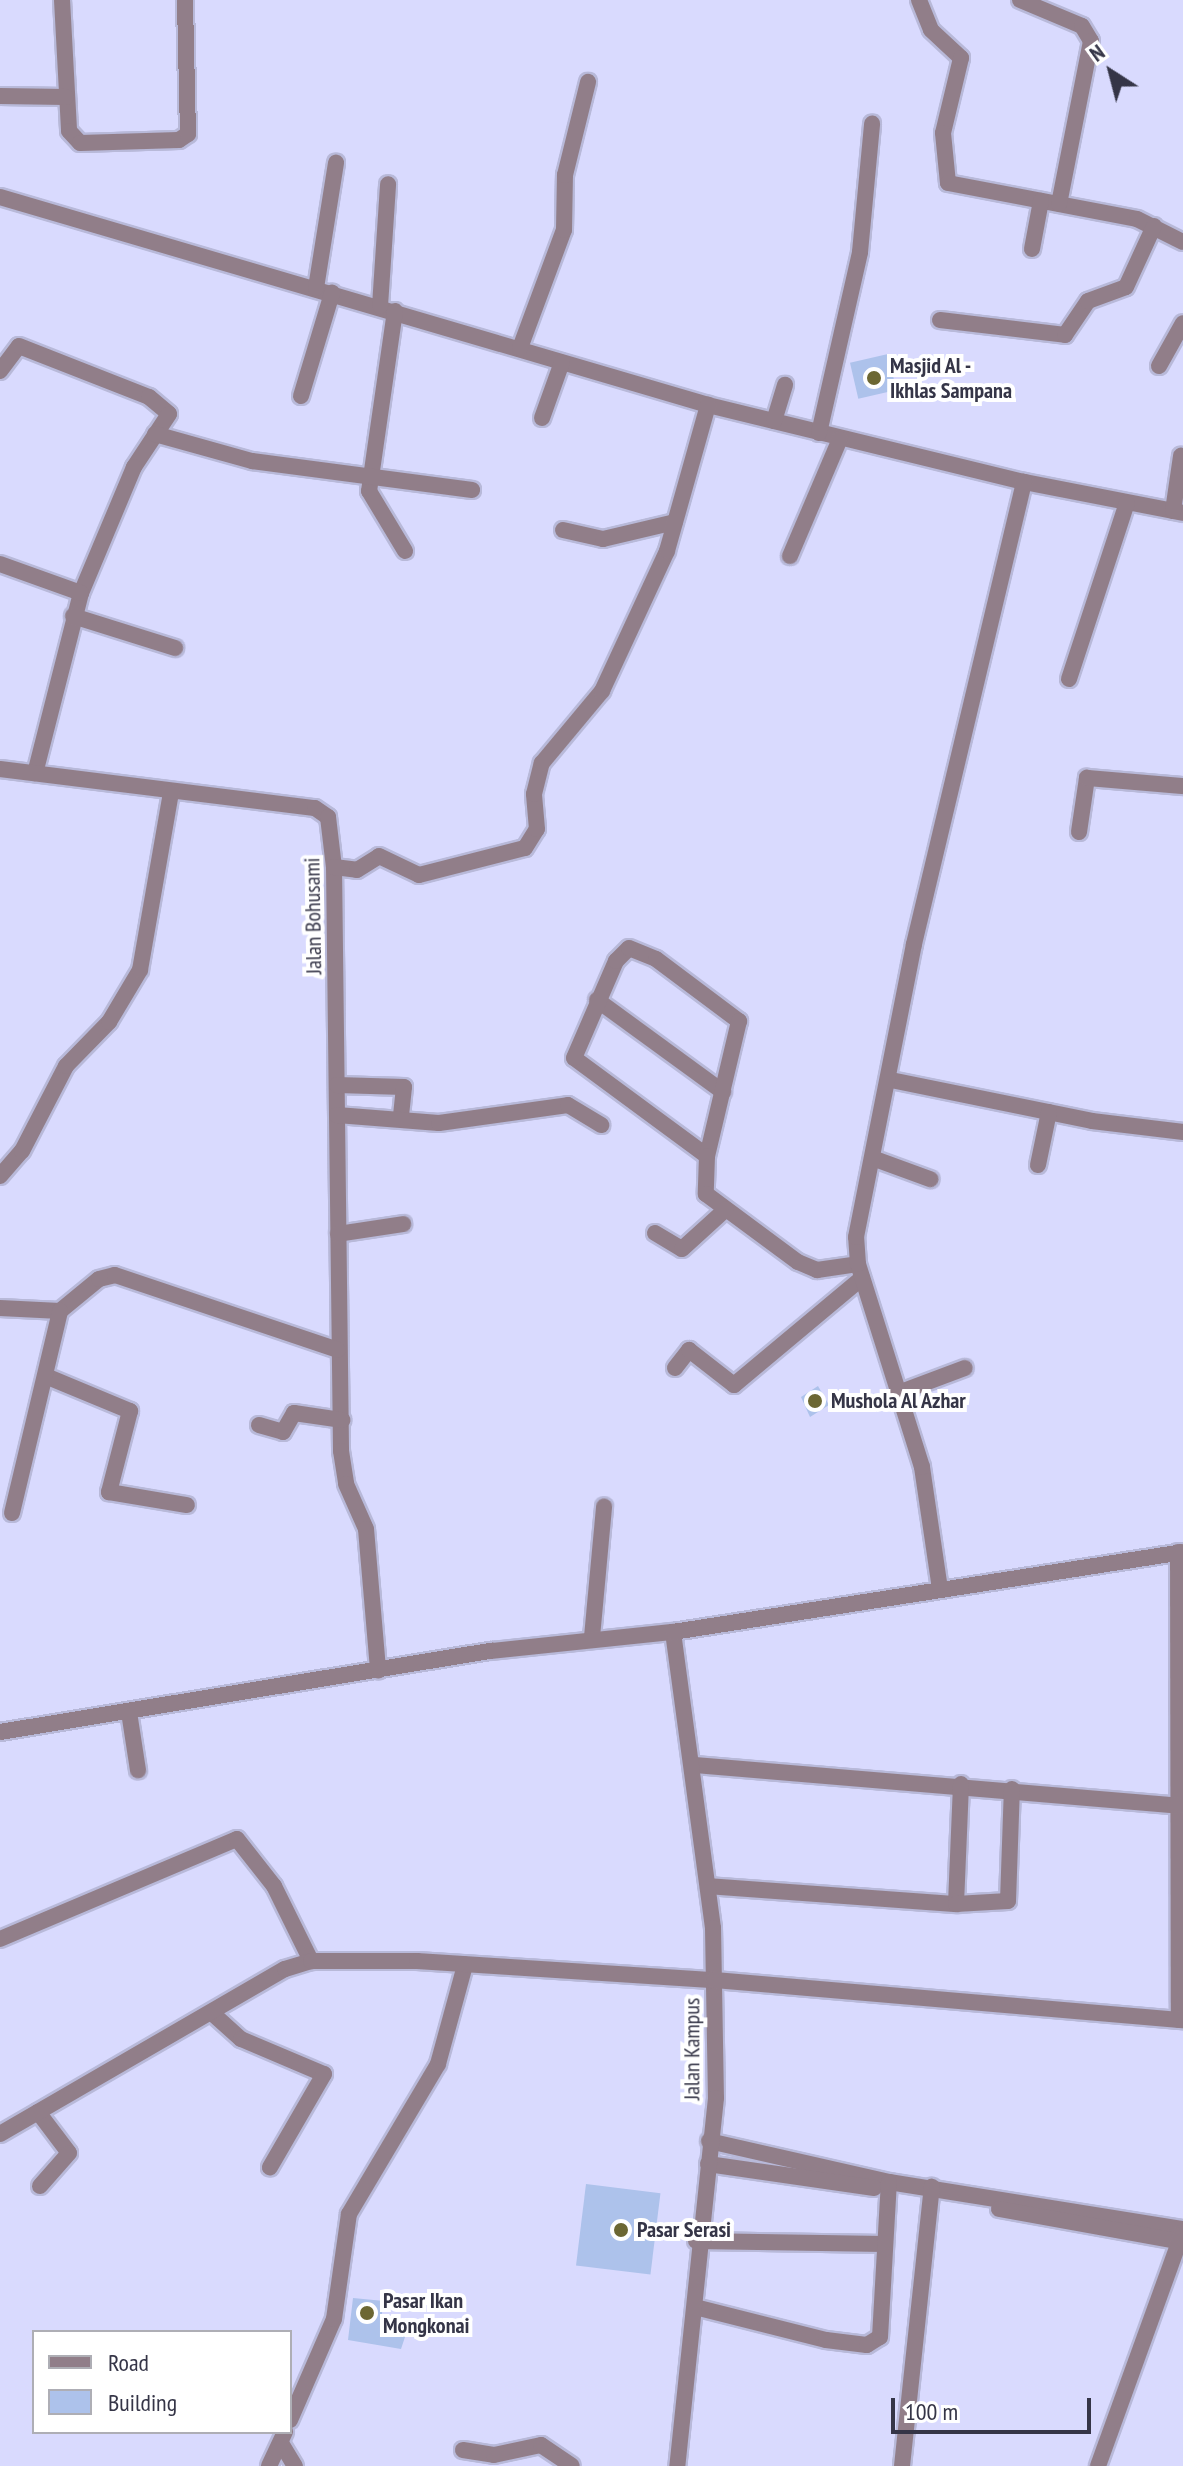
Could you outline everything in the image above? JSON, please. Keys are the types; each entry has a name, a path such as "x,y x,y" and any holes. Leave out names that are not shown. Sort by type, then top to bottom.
{"street":[{"path":"62,0 69,131 80,143 179,140 188,134 185,0"},
{"path":"919,0 931,30 961,58 943,133 944,178 979,192 1059,204 1154,226 1183,242"},
{"path":"1020,0 1082,26 1091,41 1059,204"},
{"path":"520,348 564,230 565,175 588,82"},
{"path":"0,96 66,97"},
{"path":"819,433 860,252 872,124"},
{"path":"301,396 324,290 336,163"},
{"path":"388,184 388,309 370,474 373,501 405,551"},
{"path":"0,197 708,405 1024,482 1178,512 1181,456"},
{"path":"1032,249 1041,201"},
{"path":"940,320 1065,335 1088,301 1126,287 1154,226"},
{"path":"1159,366 1183,323"},
{"path":"0,371 13,348 36,351 161,403 169,414 134,467 81,593 35,773"},
{"path":"542,418 562,362"},
{"path":"774,421 785,385"},
{"path":"334,867 357,870 379,856 419,875 525,848 537,829 534,794 542,763 602,691 675,522 708,405"},
{"path":"155,434 252,461 370,474 472,490"},
{"path":"790,556 840,439"},
{"path":"940,1589 922,1467 901,1392 860,1271 856,1237 891,1080 914,944 1024,482"},
{"path":"1069,679 1127,503"},
{"path":"563,530 603,539 675,522"},
{"path":"0,564 81,593"},
{"path":"73,616 175,648"},
{"name":"Jalan Bohusami","path":"0,769 323,811 334,867 338,1350 346,1484 366,1529 378,1670"},
{"path":"1079,832 1087,778 1183,786"},
{"path":"0,1176 22,1151 66,1066 120,1007 140,970 171,792"},
{"path":"707,1156 578,1065 574,1052 597,1000 629,948 719,1003 739,1025 707,1156 703,1189 807,1266 860,1271"},
{"path":"597,1000 723,1092"},
{"path":"891,1080 1049,1112 1183,1132"},
{"path":"337,1085 404,1087 401,1117"},
{"path":"337,1115 401,1117 439,1123 568,1105 601,1125"},
{"path":"1038,1165 1049,1112"},
{"path":"875,1159 930,1179"},
{"path":"655,1233 682,1249 726,1209"},
{"path":"338,1234 403,1224"},
{"path":"675,1368 689,1350 734,1385 860,1271"},
{"path":"12,1513 48,1377 60,1311 99,1279 115,1275 338,1350"},
{"path":"0,1308 60,1311"},
{"path":"901,1392 965,1368"},
{"path":"48,1377 130,1411 109,1492 187,1505"},
{"path":"259,1425 283,1432 294,1413 342,1420"},
{"path":"592,1637 604,1507"},
{"path":"0,1732 485,1653 592,1637 673,1632 1180,1552 1181,2020 714,1980 398,1961 311,1961 294,1964 0,2134"},
{"name":"Jalan Kampus","path":"673,1632 694,1765 708,1886 714,1980 716,2098 696,2241 695,2307 677,2466"},
{"path":"129,1712 138,1770"},
{"path":"694,1765 961,1784 1180,1806"},
{"path":"956,1904 961,1784"},
{"path":"708,1886 956,1904 1008,1901 1012,1789"},
{"path":"0,1939 237,1839 274,1886 311,1961"},
{"path":"292,2415 334,2319 349,2214 438,2064 465,1965"},
{"path":"212,2013 241,2039 324,2074 270,2167"},
{"path":"38,2112 69,2152 40,2186"},
{"path":"709,2141 889,2186"},
{"path":"708,2164 931,2192 1182,2236 1098,2466"},
{"path":"695,2307 867,2345 880,2337 889,2186"},
{"path":"902,2466 931,2192"},
{"path":"696,2241 884,2244"},
{"path":"269,2466 283,2437"},
{"path":"283,2437 295,2466"},
{"path":"463,2450 494,2455 541,2445 572,2466"}],"building":[{"name":"Masjid Al - Ikhlas Sampana","path":"888,354 896,390 858,399 850,363"},
{"name":"Mushola Al Azhar","path":"818,1386 829,1405 810,1417 801,1397"},
{"name":"Pasar Serasi","path":"586,2184 660,2193 650,2275 576,2265"},
{"name":"Pasar Ikan Mongkonai","path":"353,2298 384,2301 380,2326 407,2331 401,2349 348,2340"}],"place":[{"name":"Masjid Al - Ikhlas Sampana","path":"874,378"},
{"name":"Mushola Al Azhar","path":"815,1401"},
{"name":"Pasar Serasi","path":"621,2230"},
{"name":"Pasar Ikan Mongkonai","path":"367,2313"}]}
